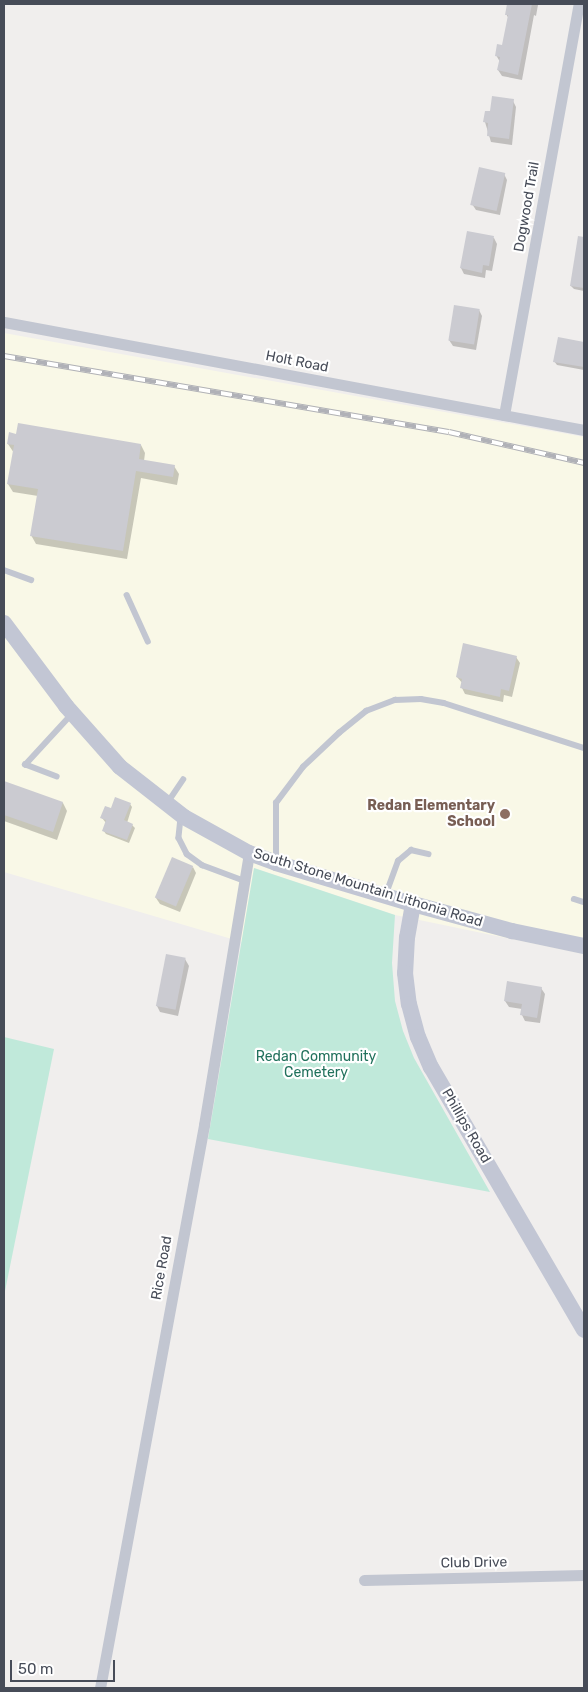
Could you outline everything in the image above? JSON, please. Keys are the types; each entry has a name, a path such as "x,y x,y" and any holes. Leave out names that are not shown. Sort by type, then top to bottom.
{"main road":[{"name":"South Stone Mountain Lithonia Road","path":"4,623 72,713 120,768 182,816 249,853 276,863 385,896 512,931 584,946"},
{"name":"Phillips Road","path":"413,904 407,938 405,973 409,1004 418,1037 431,1067 584,1330"}],"street":[{"name":"Dogwood Trail","path":"504,415 579,4"},
{"name":"Holt Road","path":"4,322 584,430"},
{"name":"Rice Road","path":"100,1688 204,1125 249,853"},
{"name":"Club Drive","path":"364,1580 584,1575"}],"lane":[{"path":"4,570 31,580"},
{"path":"127,595 148,641"},
{"path":"276,863 276,803 303,766 339,733 366,711 388,702 421,699 444,703 584,748"},
{"path":"57,777 25,765 72,713"},
{"path":"167,804 183,780"},
{"path":"182,816 179,838 187,854 202,866 245,881"},
{"path":"385,896 398,861 411,850 429,854"},
{"path":"574,899 584,902"}],"shaded area":[{"path":"4,333 584,437 584,954 395,915 254,868 242,942 4,872"}],"green space":[{"name":"Redan Community Cemetery","path":"254,868 395,915 392,963 395,1001 403,1031 414,1058 490,1192 208,1139"},
{"path":"4,1037 54,1049 4,1296"}],"building":[{"path":"507,4 532,4 518,75 497,70 500,57 495,56 497,44 502,45 508,15 505,15"},
{"path":"492,96 514,99 509,139 487,136 488,123 483,122 485,111 490,111"},
{"path":"479,167 505,173 497,211 470,205"},
{"path":"467,231 494,236 489,266 483,265 482,273 460,268"},
{"path":"578,236 584,237 584,288 570,286"},
{"path":"454,305 480,309 474,345 448,341"},
{"path":"558,337 584,342 584,367 553,362"},
{"path":"18,423 141,444 139,459 175,465 173,477 136,471 123,551 30,536 38,489 7,484 14,445 7,444 9,432 16,434"},
{"path":"463,643 517,656 509,691 501,689 500,697 460,688 462,679 456,677"},
{"path":"4,781 63,802 53,832 4,815"},
{"path":"115,797 131,803 124,820 133,824 127,840 102,831 106,820 100,818 105,806 111,808"},
{"path":"172,857 193,866 176,906 155,898"},
{"path":"166,954 186,958 176,1010 156,1006"},
{"path":"507,981 542,987 537,1018 520,1015 522,1004 504,1001"}],"railway":[{"path":"4,356 449,432 584,463"}],"place":[{"name":"Redan Elementary School","path":"505,814"}]}
